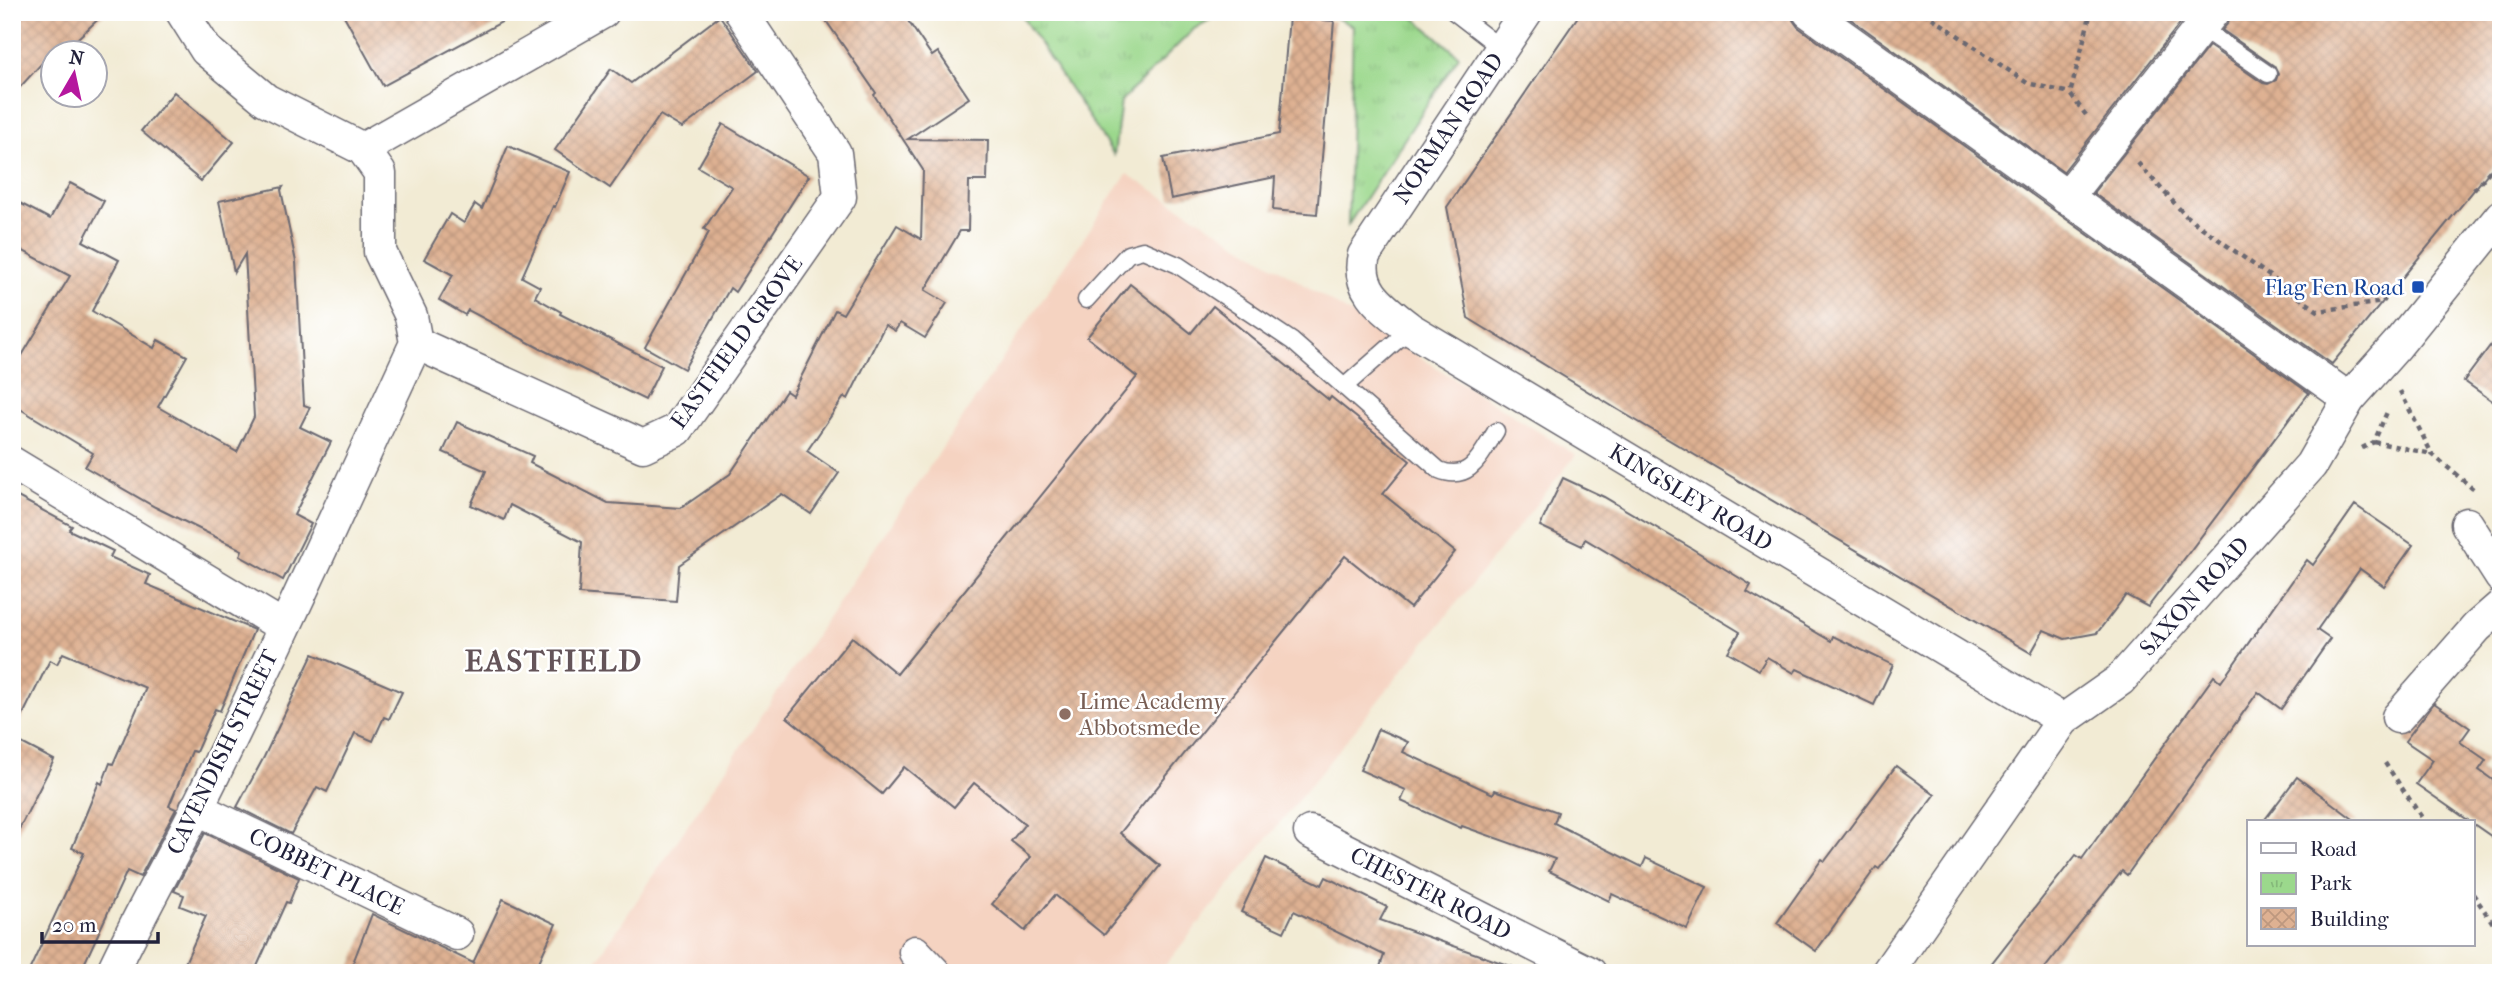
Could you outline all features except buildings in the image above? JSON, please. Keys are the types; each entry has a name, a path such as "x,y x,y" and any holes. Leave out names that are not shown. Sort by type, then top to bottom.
{"street":[{"path":"182,12 206,50 266,100 363,149 380,173 380,252 411,316 416,343 284,627"},
{"path":"363,149 603,12"},
{"name":"EASTFIELD GROVE","path":"416,343 643,446 677,430 840,197 835,153 741,12"},
{"name":"NORMAN ROAD","path":"1369,244 1526,12"},
{"path":"1809,12 2348,399"},
{"path":"2066,198 2207,20"},
{"name":"SAXON ROAD","path":"1887,973 2063,720 2120,680 2311,465 2348,399 2397,345 2501,216"},
{"name":"KINGSLEY ROAD","path":"1369,244 1361,265 1366,289 1373,299 1410,329 2063,720"},
{"name":"CAVENDISH STREET","path":"12,463 284,627 112,973"},
{"path":"2467,524 2501,577"},
{"path":"2398,717 2477,627 2501,606"},
{"name":"COBBET PLACE","path":"196,808 457,934"},
{"name":"CHESTER ROAD","path":"1310,832 1590,973"}],"lane":[{"path":"1454,12 1502,49"},
{"path":"2207,20 2268,75"},
{"path":"1086,300 1128,254 1143,250 1178,265 1292,341 1439,470 1448,474 1462,473 1475,464 1496,432"},
{"path":"1343,387 1410,329"}],"path":[{"path":"1924,12 2027,83 2070,93 2109,144 2137,162 2186,216 2318,312 2383,302 2391,291"},
{"path":"2070,93 2091,12"},
{"path":"2467,198 2501,157"},
{"path":"2398,387 2432,454 2470,485"},
{"path":"2374,442 2432,454"},
{"path":"2385,763 2423,820"},
{"path":"2474,895 2501,935"}],"shaded area":[{"name":"Lime Academy Abbotsmede","path":"1127,174 1576,455 1159,973 588,973"}],"green space":[{"path":"1019,12 1223,12 1194,29 1121,101 1114,155"},
{"path":"1324,12 1408,12 1459,56 1348,225 1353,26"}],"place":[{"name":"Flag Fen Road","path":"2418,287"},
{"name":"Lime Academy Abbotsmede","path":"1065,714"}],"district":[{"name":"EASTFIELD","path":"554,661"}]}
